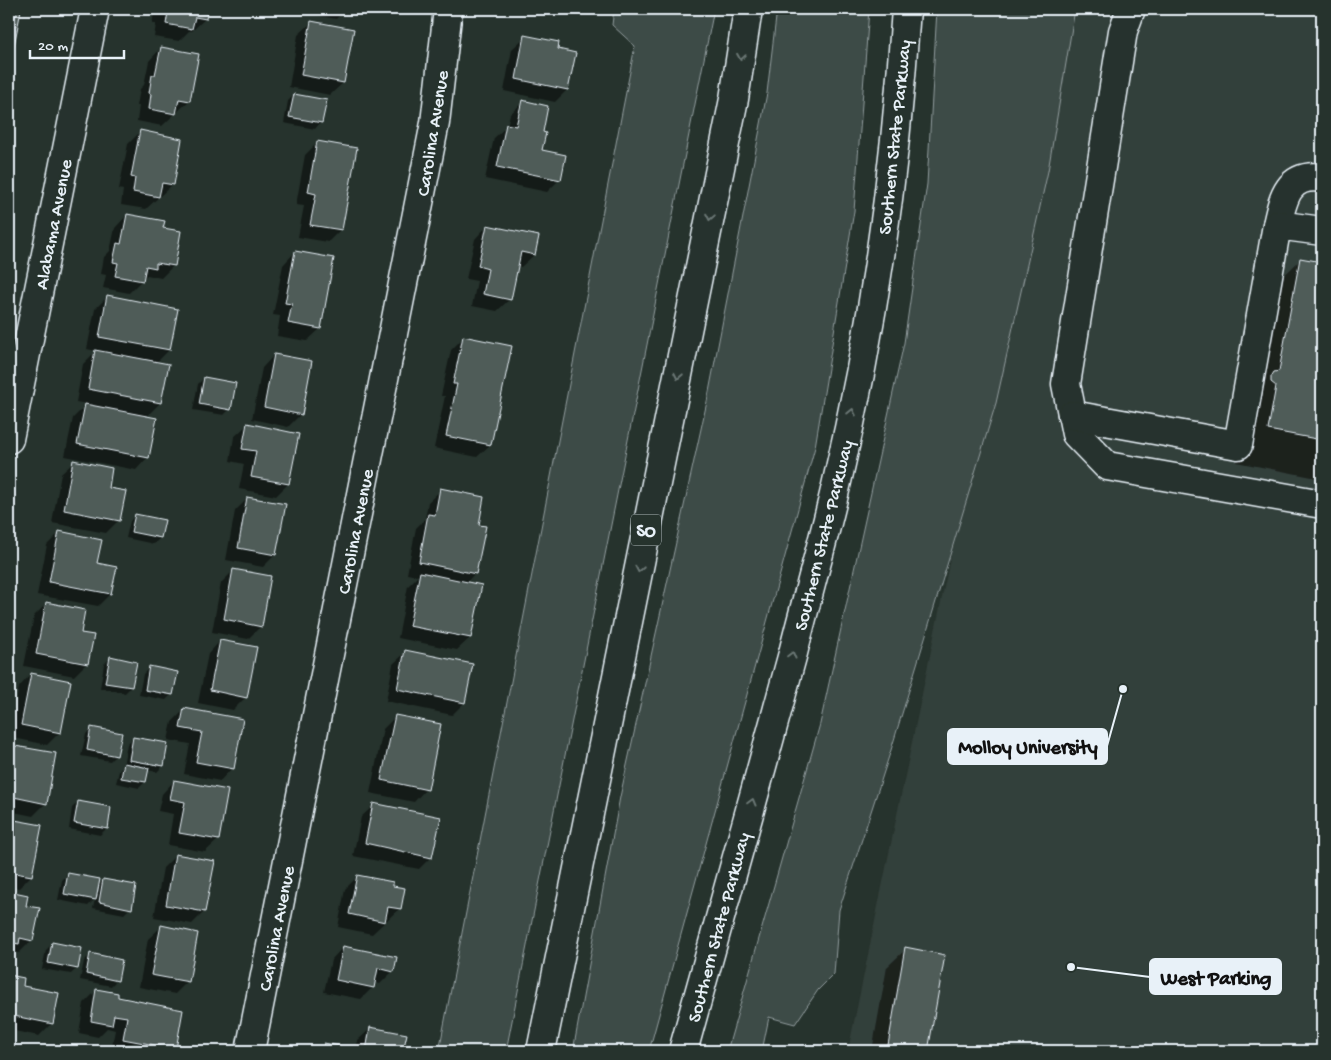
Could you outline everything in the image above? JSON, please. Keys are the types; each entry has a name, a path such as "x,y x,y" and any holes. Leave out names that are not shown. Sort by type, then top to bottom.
{"main road":[{"name":"Alabama Avenue","path":"9,440 95,9"},
{"name":"Carolina Avenue","path":"250,1051 435,123 448,9"},
{"name":"SO","path":"541,1051 734,99 748,9"},
{"name":"Southern State Parkway","path":"683,1051 777,712 836,486 860,372 880,257 898,111 906,9"},
{"path":"1131,9 1123,31 1066,384 1076,434 1107,466 1322,504"},
{"path":"1072,415 1238,445 1284,196 1296,182 1312,176 1322,178"},
{"path":"1278,225 1322,231"}],"shaded area":[{"path":"614,9 714,9 506,1051 439,1051 635,46 612,25"},
{"path":"777,9 869,9 854,211 815,447 649,1051 573,1051 620,797 708,397 767,93"},
{"path":"937,9 1075,9 1048,171 996,403 891,750 839,910 834,974 818,990 795,1024 769,1017 762,1051 727,1051 820,724 904,343 927,184"},
{"path":"1064,9 1322,9 1322,1051 848,1051"}],"building":[{"path":"9,9 21,10 13,51 9,50"},
{"path":"164,9 208,9 206,19 195,17 192,29 166,24 168,12 164,11"},
{"path":"311,21 354,29 344,83 301,75"},
{"path":"524,35 559,42 558,49 576,53 568,90 516,79"},
{"path":"161,47 199,54 190,101 179,99 176,114 149,109 152,75 155,75"},
{"path":"294,94 327,100 322,123 289,117"},
{"path":"522,100 548,106 543,132 546,133 542,150 566,155 561,180 497,167 506,124 516,126"},
{"path":"140,130 182,139 174,185 162,183 159,197 133,192 135,178 131,177"},
{"path":"317,141 357,148 342,230 310,225 316,194 308,192"},
{"path":"127,214 165,221 163,228 181,231 175,266 156,263 156,268 146,266 143,281 115,276 118,263 113,262 117,243 121,244"},
{"path":"487,225 539,236 535,255 521,252 511,300 483,294 488,269 478,266"},
{"path":"295,251 334,258 321,329 288,323 292,304 285,303"},
{"path":"1300,258 1322,262 1322,440 1268,430 1276,386 1271,382 1271,377 1274,372 1279,371"},
{"path":"107,295 178,309 170,350 99,337"},
{"path":"463,336 512,346 491,445 446,436 457,384 453,384"},
{"path":"95,350 169,364 161,403 88,389"},
{"path":"274,354 312,361 302,415 264,407"},
{"path":"204,377 236,383 231,410 199,404"},
{"path":"85,404 157,418 149,458 77,444"},
{"path":"247,423 299,434 289,484 251,477 256,451 242,449"},
{"path":"73,460 112,468 109,488 126,491 120,521 64,510"},
{"path":"440,488 484,497 479,525 486,526 476,574 419,562 428,514 435,515"},
{"path":"247,497 286,504 276,555 238,548"},
{"path":"135,514 165,520 161,538 131,532"},
{"path":"59,531 102,540 97,563 117,567 111,594 49,582"},
{"path":"233,569 271,576 262,627 224,619"},
{"path":"420,572 482,585 471,638 409,626"},
{"path":"46,602 85,610 81,633 94,635 88,664 36,654"},
{"path":"220,640 257,647 247,698 210,690"},
{"path":"405,650 473,664 465,703 397,689"},
{"path":"110,656 137,662 132,687 105,683"},
{"path":"149,666 178,672 173,695 145,690"},
{"path":"31,673 71,681 61,733 21,725"},
{"path":"184,708 243,719 234,769 196,762 202,732 180,728"},
{"path":"395,715 441,724 428,790 381,780"},
{"path":"91,727 122,733 117,756 87,750"},
{"path":"133,737 168,743 164,766 129,760"},
{"path":"15,746 56,753 47,804 9,796 9,781"},
{"path":"124,763 149,768 146,782 121,778"},
{"path":"174,780 228,790 219,840 179,833 185,802 170,799"},
{"path":"78,801 111,807 108,829 74,823"},
{"path":"373,803 441,817 432,858 365,843"},
{"path":"9,819 42,825 32,876 9,872"},
{"path":"175,854 215,861 205,912 166,905"},
{"path":"68,873 100,879 96,900 64,894"},
{"path":"357,875 393,882 393,886 405,888 401,909 388,907 385,922 349,914"},
{"path":"103,879 136,885 132,909 99,902"},
{"path":"9,891 28,895 26,906 40,908 33,941 20,938 19,944 9,942"},
{"path":"161,925 198,933 189,982 151,975"},
{"path":"52,942 82,948 78,969 48,963"},
{"path":"343,946 397,957 394,972 378,968 374,988 336,980"},
{"path":"905,947 945,955 928,1051 887,1051"},
{"path":"90,953 122,960 118,981 86,974"},
{"path":"9,975 24,978 23,986 59,993 53,1024 9,1015"},
{"path":"96,989 118,993 118,997 183,1010 176,1049 123,1039 127,1017 114,1015 112,1025 91,1021"},
{"path":"370,1027 407,1034 403,1051 366,1051"},
{"path":"324,1043 345,1047 363,1051 322,1051"}],"place":[{"name":"Molloy University","path":"1123,689"},
{"name":"West Parking","path":"1071,967"}]}
